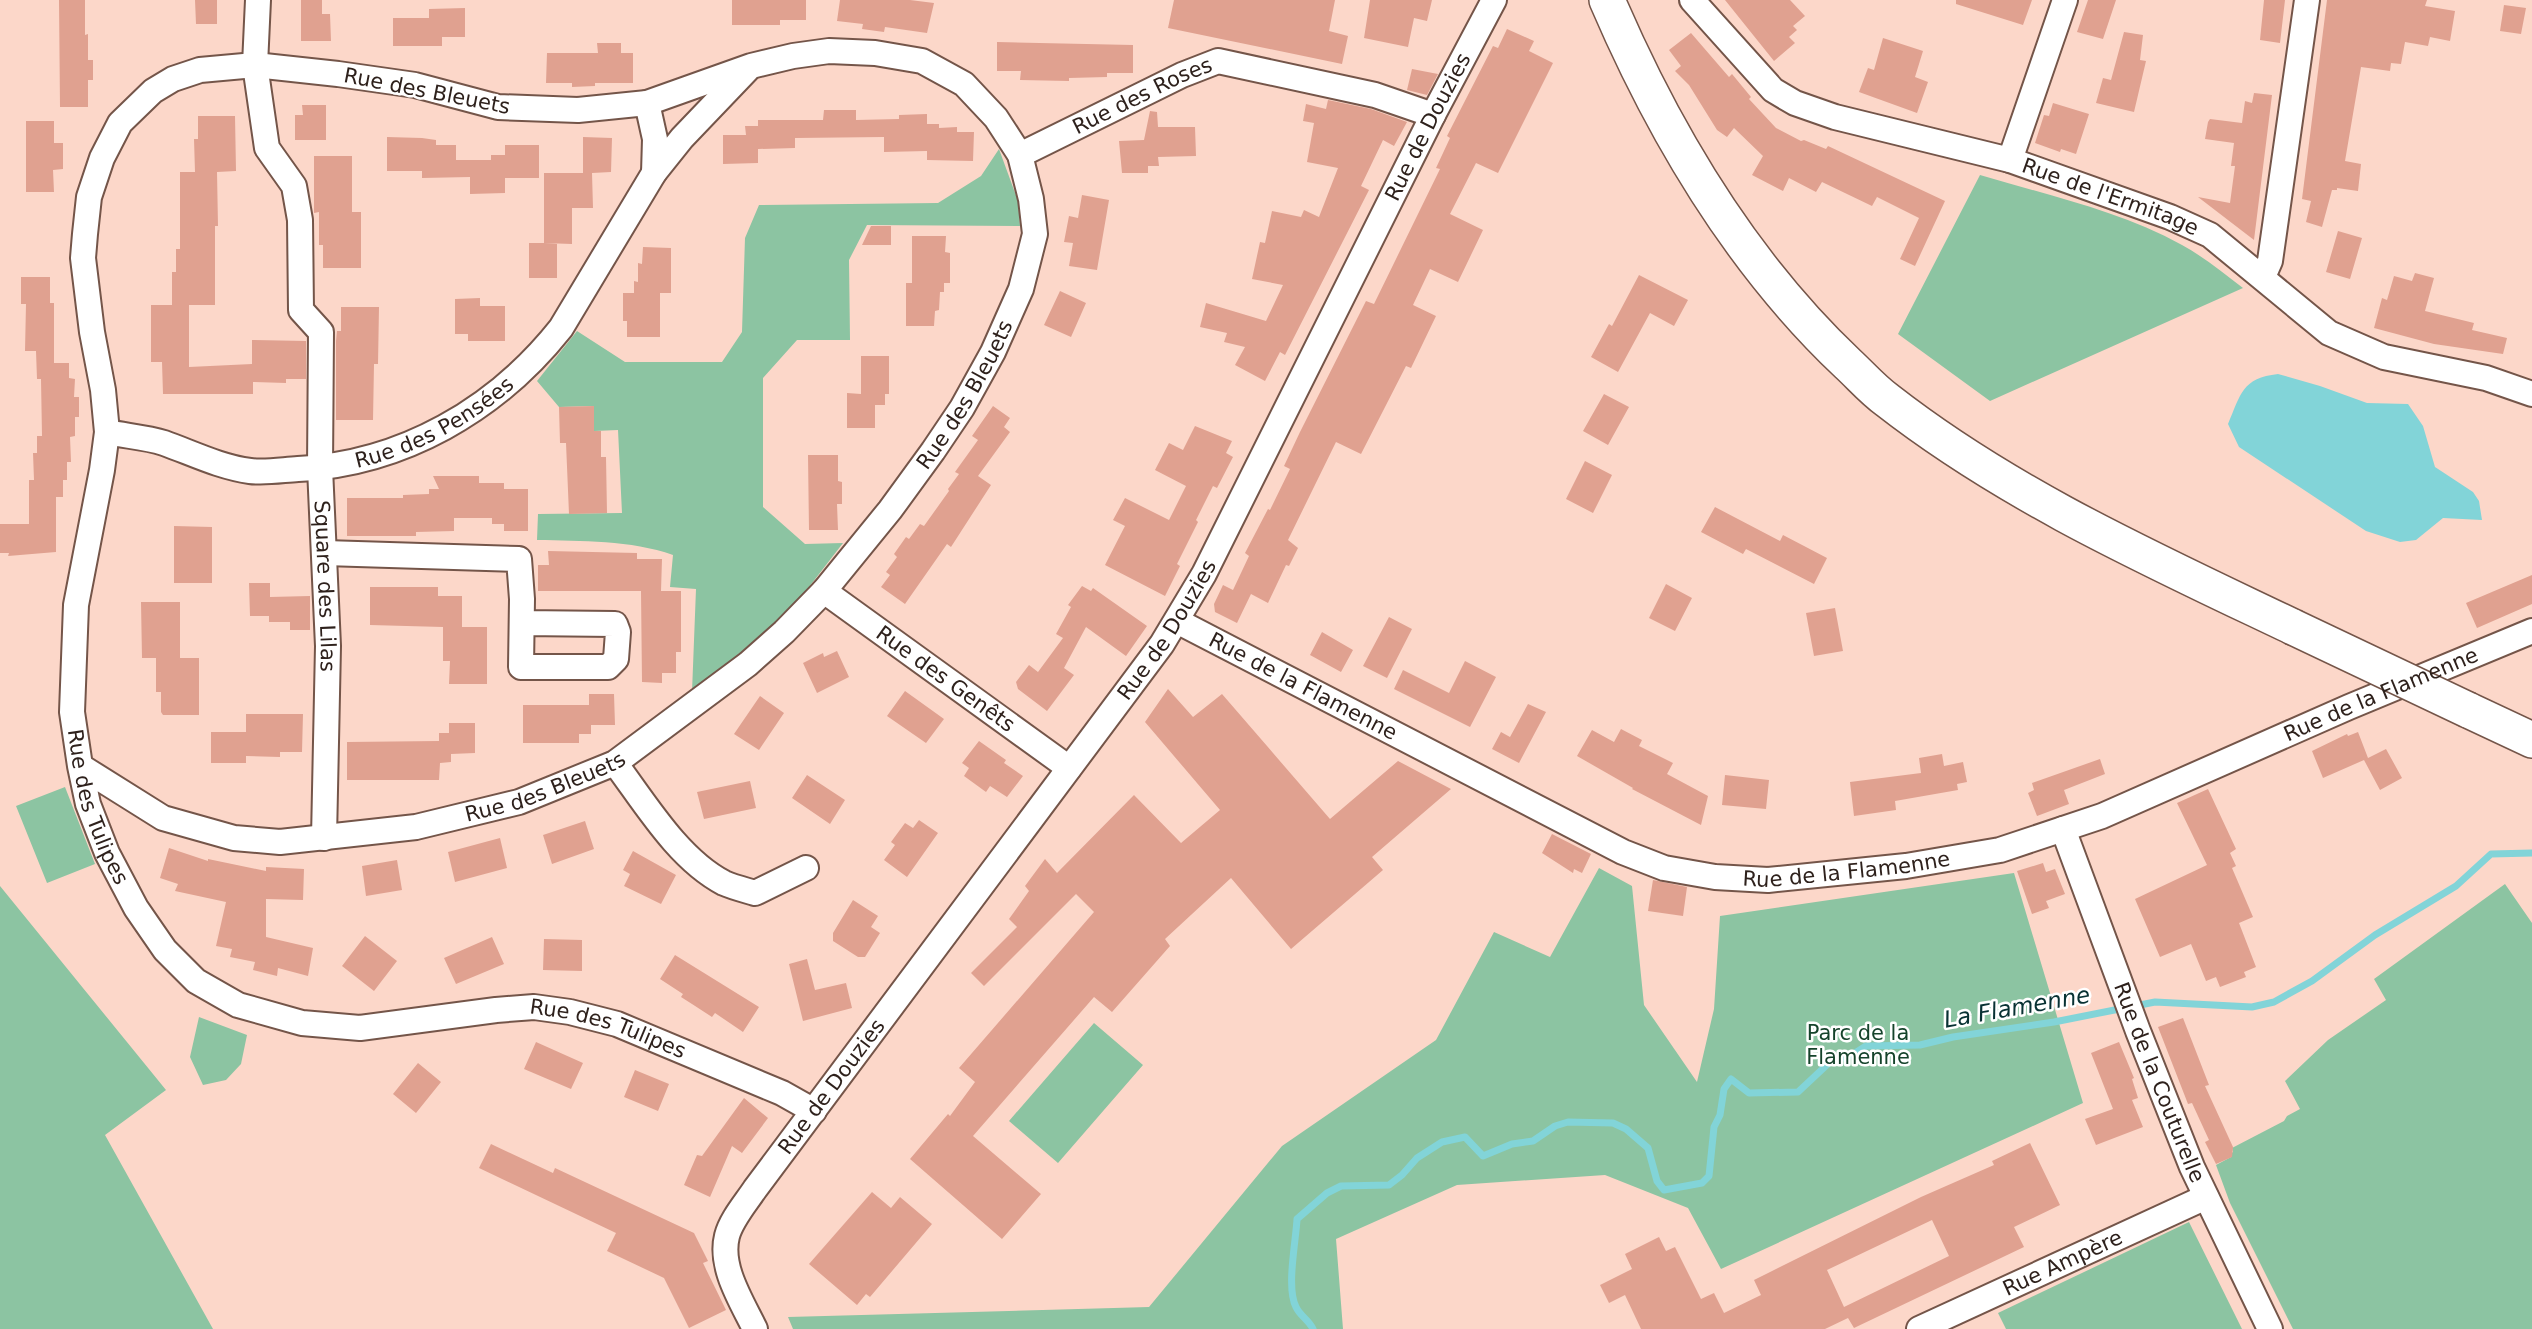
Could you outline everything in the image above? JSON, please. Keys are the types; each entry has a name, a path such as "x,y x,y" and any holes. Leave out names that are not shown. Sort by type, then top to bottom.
{"main road":[{"path":"1607,0 1665,118 1714,202 1767,276 1799,314 1885,399 1960,453 2073,520 2532,740"}],"street":[{"path":"255,65 258,0"},
{"name":"Rue de l'Ermitage","path":"1692,0 1773,90 1795,103 1835,117 2010,160 2157,212 2210,235 2329,333 2384,357 2486,378 2532,394"},
{"path":"2010,160 2065,0"},
{"path":"2263,277 2270,261 2306,0"},
{"name":"Rue de Douzies","path":"755,1329 727,1267 724,1253 727,1235 755,1189 1177,621 1222,538 1488,5"},
{"name":"Rue des Bleuets","path":"80,766 163,818 234,838 280,842 416,827 519,802 615,762 748,664 784,632 824,591 890,510 962,408 993,352 1021,289 1035,234 1031,198 1020,155 996,118 964,84 922,61 875,53 830,51 793,56 751,65 647,103 578,110 498,107 415,85 255,65"},
{"name":"Rue des Roses","path":"1020,155 1182,75 1218,61 1375,95 1433,116"},
{"name":"Square des Lilas","path":"255,65 267,148 294,186 300,220 301,310 321,332 320,468 328,646 324,838"},
{"name":"Rue des Tulipes","path":"255,65 200,70 173,79 136,105 120,123 102,158 89,197 83,258 107,432 76,605 72,712 89,804 107,853 136,908 164,950 196,981 238,1005 302,1023 360,1028 534,1007 570,1012 617,1024 782,1093 814,1111"},
{"name":"Rue des Pensées","path":"107,432 161,442 205,460 251,472 320,468 382,455 428,437 480,406 523,371 561,328 654,173 682,138 751,65"},
{"path":"673,94 681,112 682,138"},
{"path":"647,103 654,139 654,173"},
{"path":"325,553 519,559 522,623"},
{"name":"Rue des Genêts","path":"824,591 1069,768"},
{"name":"Rue de la Flamenne","path":"1177,621 1623,852 1664,868 1716,877 1768,880 1906,866 2000,850 2102,816 2349,707 2532,631"},
{"path":"615,762 672,840 695,862 724,883 755,893 806,868"},
{"name":"Rue de la Couturelle","path":"2063,829 2138,1031 2206,1198 2270,1329"},
{"name":"Rue Ampère","path":"1919,1329 2206,1198"}],"green space":[{"path":"999,149 1018,201 1020,226 867,225 849,260 850,340 797,340 763,378 763,507 805,544 843,543 802,596 766,632 692,692 696,589 670,587 673,555 623,544 537,540 538,514 622,513 618,430 594,431 594,406 559,407 537,381 577,331 625,362 722,362 742,332 745,238 759,205 938,203 981,176"},
{"path":"1980,175 2083,205 2158,233 2198,255 2243,288 1990,401 1898,334"},
{"path":"65,787 95,864 47,883 16,806"},
{"name":"Parc de la Flamenne","path":"1599,868 1632,886 1644,1005 1697,1082 1714,1009 1720,916 2014,873 2083,1103 1721,1269 1688,1208 1605,1175 1457,1185 1336,1239 1343,1329 793,1329 788,1317 1149,1307 1282,1146 1436,1040 1494,932 1550,957"},
{"path":"2505,884 2532,923 2532,1329 2293,1329 2230,1203 2216,1165 2231,1157 2232,1148 2284,1121 2287,1116 2300,1109 2285,1081 2328,1040 2386,1000 2374,979"},
{"path":"0,886 166,1090 105,1135 213,1329 0,1329"},
{"path":"199,1017 247,1035 241,1064 226,1080 203,1085 190,1057"},
{"path":"1094,1023 1143,1065 1058,1163 1009,1121"},
{"path":"2189,1222 2242,1329 2006,1329 1998,1313"}],"water":[{"path":"2278,374 2367,403 2408,404 2423,426 2435,467 2473,492 2479,501 2482,520 2443,518 2416,540 2400,542 2366,531 2239,447 2228,424 2240,396 2244,389 2257,379"}],"building":[{"path":"59,0 85,0 88,60 93,60 93,80 88,80 88,107 60,107"},
{"path":"195,0 217,0 217,24 196,24"},
{"path":"301,0 322,0 322,14 330,14 331,41 301,41"},
{"path":"732,0 806,0 806,20 780,20 780,25 732,25"},
{"path":"840,0 910,0 934,3 927,33 885,27 884,32 862,29 863,24 837,21"},
{"path":"1174,0 1335,0 1329,31 1348,36 1342,64 1168,28"},
{"path":"1370,0 1432,0 1427,21 1414,18 1408,47 1364,38"},
{"path":"1725,0 1790,0 1805,16 1793,26 1797,30 1789,37 1795,43 1774,61"},
{"path":"1956,0 2032,0 2023,25 1956,4"},
{"path":"2088,0 2116,0 2103,39 2077,32"},
{"path":"2264,0 2285,0 2280,43 2260,40"},
{"path":"2327,0 2427,0 2425,6 2455,11 2450,41 2430,37 2428,46 2405,42 2401,64 2391,63 2390,71 2361,67 2345,161 2361,164 2358,191 2337,188 2332,190 2322,227 2306,222 2311,201 2302,199"},
{"path":"2504,5 2526,8 2521,34 2500,31"},
{"path":"465,8 465,37 442,37 442,46 393,46 393,18 429,18 429,9"},
{"path":"1507,29 1534,41 1529,51 1553,63 1498,173 1476,163 1450,214 1483,230 1458,282 1430,269 1413,305 1436,316 1411,368 1406,366 1361,454 1336,442 1288,540 1298,548 1289,566 1286,565 1268,603 1251,594 1237,623 1215,612 1214,604 1223,585 1233,590 1249,556 1245,553 1290,469 1284,466 1300,432 1366,301 1374,304 1440,169 1436,168 1450,138 1447,136 1493,46 1498,48"},
{"path":"2124,32 2143,35 2140,60 2146,61 2134,112 2096,103 2103,78 2111,80"},
{"path":"1691,33 1729,77 1732,74 1751,97 1749,99 1776,128 1801,141 1826,149 1828,146 1945,201 1915,266 1900,259 1919,218 1877,197 1872,206 1822,182 1816,192 1789,178 1783,191 1752,175 1763,156 1734,128 1727,137 1717,130 1689,85 1675,71 1681,66 1669,50"},
{"path":"1883,38 1923,51 1915,77 1928,82 1917,113 1859,92 1868,68 1874,70"},
{"path":"997,42 1133,45 1133,73 1107,73 1107,77 1069,78 1069,81 1020,80 1021,71 997,71"},
{"path":"597,43 621,43 621,53 633,53 633,83 595,83 595,86 572,87 572,83 546,83 547,53 598,53"},
{"path":"1412,69 1438,74 1427,95 1407,90"},
{"path":"2254,93 2272,95 2254,240 2198,197 2230,203 2235,166 2231,166 2234,143 2205,139 2208,122 2210,119 2242,123 2245,101 2252,103"},
{"path":"1328,100 1371,109 1407,122 1394,146 1383,140 1361,186 1369,190 1285,355 1280,352 1265,381 1235,365 1245,347 1224,342 1227,333 1200,327 1206,303 1266,321 1283,285 1252,279 1260,242 1265,243 1272,211 1301,217 1304,210 1319,217 1338,168 1307,162 1314,123 1303,121 1306,104 1326,109"},
{"path":"2053,103 2089,114 2076,154 2061,149 2060,152 2035,143 2044,115 2049,116"},
{"path":"302,105 326,105 326,140 295,140 295,115 303,115"},
{"path":"824,110 856,110 856,120 899,119 899,115 927,114 927,124 939,124 939,128 957,127 957,132 974,132 973,161 927,160 927,151 884,152 884,137 795,138 795,148 758,149 758,163 723,164 723,135 746,135 745,126 758,126 758,120 823,120"},
{"path":"1150,111 1157,112 1158,127 1195,127 1196,156 1158,157 1159,166 1148,166 1148,173 1122,173 1119,141 1144,140"},
{"path":"198,116 235,116 236,171 217,172 215,305 172,305 172,272 176,272 176,249 180,249 180,172 195,172 194,139 198,139"},
{"path":"26,121 54,121 54,143 63,143 63,169 53,170 54,192 26,192"},
{"path":"387,137 422,138 436,140 436,145 456,145 456,160 491,160 491,155 505,155 505,145 539,145 539,178 505,178 505,193 470,194 470,177 422,178 422,171 387,171"},
{"path":"583,137 612,138 611,172 592,173 593,208 572,208 572,244 544,243 544,173 583,173"},
{"path":"314,156 352,156 352,212 361,212 361,268 323,268 323,245 319,245 319,212 314,213"},
{"path":"1082,195 1109,200 1097,270 1069,266 1073,243 1064,242 1069,216 1078,218"},
{"path":"871,226 891,226 891,245 862,245"},
{"path":"2338,231 2362,238 2350,279 2326,272"},
{"path":"912,236 946,236 945,252 950,253 950,283 944,283 944,292 940,292 939,310 935,311 934,326 906,326 906,283 912,283"},
{"path":"529,243 557,243 557,278 529,278"},
{"path":"643,247 671,248 671,293 660,293 660,337 627,337 627,321 623,321 623,293 634,293 634,281 638,282 638,263 642,264"},
{"path":"2415,273 2434,278 2425,311 2474,323 2472,330 2507,338 2503,354 2434,344 2374,328 2382,298 2387,300 2394,276 2412,281"},
{"path":"1639,275 1688,300 1674,326 1650,313 1618,372 1591,357 1609,324 1612,326"},
{"path":"21,277 50,277 50,303 54,303 54,363 69,363 69,378 75,379 74,397 79,397 79,417 75,417 75,436 70,437 71,462 67,462 63,497 56,497 56,552 8,556 9,553 0,553 0,524 29,524 29,480 34,480 33,453 37,453 37,436 42,436 41,379 37,379 36,351 25,351 26,304 21,304"},
{"path":"1060,291 1086,303 1071,337 1044,325"},
{"path":"480,298 480,306 505,306 505,341 468,341 468,334 455,334 455,299"},
{"path":"151,305 189,305 189,367 252,364 252,340 306,341 306,379 286,379 286,383 253,382 253,394 163,394 162,362 151,362"},
{"path":"341,307 379,307 373,420 336,420 336,341 337,331 341,331"},
{"path":"861,356 889,356 889,394 885,394 885,405 875,405 875,428 847,428 847,393 861,394"},
{"path":"1604,394 1629,407 1608,445 1583,431"},
{"path":"594,406 594,431 601,431 601,457 606,457 607,513 569,514 566,443 560,443 559,407"},
{"path":"993,406 1010,418 1004,427 1010,432 978,476 991,485 951,547 947,544 905,604 881,587 890,575 886,572 897,557 894,554 906,537 909,539 920,524 924,526 949,491 959,474 955,472 978,440 972,436"},
{"path":"1195,426 1232,441 1226,453 1233,457 1217,488 1213,486 1196,520 1198,522 1165,596 1105,565 1125,526 1113,520 1125,498 1169,520 1186,486 1155,470 1169,443 1183,450"},
{"path":"808,455 838,455 838,481 842,482 842,504 837,504 838,530 809,530"},
{"path":"1585,461 1612,475 1593,513 1566,499"},
{"path":"433,476 479,476 479,483 504,483 504,489 528,489 528,531 504,531 504,524 492,524 492,518 454,518 454,531 416,532 416,536 347,536 347,498 403,498 403,495 429,494 429,489 439,489"},
{"path":"1715,507 1780,541 1783,535 1827,558 1814,584 1746,549 1743,554 1701,532"},
{"path":"174,526 212,527 212,583 174,583"},
{"path":"548,551 637,553 637,559 662,559 661,591 681,591 681,652 676,652 676,673 662,673 662,683 642,682 641,591 538,591 538,565 549,565"},
{"path":"2532,575 2532,604 2477,628 2466,603"},
{"path":"249,583 270,583 270,597 310,596 310,630 290,630 290,622 269,622 269,616 250,616"},
{"path":"1666,584 1692,598 1675,631 1649,618"},
{"path":"1082,586 1091,591 1093,588 1147,626 1126,656 1086,627 1064,668 1074,675 1047,711 1018,689 1016,682 1029,665 1038,672 1063,638 1056,634 1071,607 1068,605"},
{"path":"370,587 438,587 438,596 462,596 462,627 487,627 487,684 449,684 450,661 443,661 443,627 370,625"},
{"path":"141,602 180,602 180,658 199,658 199,715 163,715 161,712 161,692 156,692 156,658 142,658"},
{"path":"1835,608 1843,651 1814,656 1806,613"},
{"path":"1389,617 1412,629 1387,678 1363,666"},
{"path":"1322,632 1353,650 1341,672 1310,655"},
{"path":"837,651 849,677 817,693 803,663 823,653 824,657"},
{"path":"1465,661 1496,677 1470,727 1394,689 1403,670 1449,693"},
{"path":"1168,689 1193,717 1222,694 1330,819 1398,761 1451,789 1372,857 1383,870 1291,949 1231,878 1165,939 1170,946 1112,1012 1094,997 973,1136 1041,1194 1002,1239 910,1159 948,1114 950,1116 975,1082 959,1068 1094,912 1076,894 984,986 971,973 1017,927 1009,919 1029,891 1025,886 1045,859 1057,873 1134,795 1181,843 1220,810 1145,722"},
{"path":"905,691 944,719 926,743 887,716"},
{"path":"589,694 614,694 615,725 591,725 591,734 579,734 579,743 523,743 523,705 589,705"},
{"path":"760,696 784,713 759,750 734,734"},
{"path":"1528,704 1546,712 1519,763 1492,749 1501,732 1510,737"},
{"path":"246,714 303,714 302,752 280,752 280,757 246,756 246,763 211,763 211,732 246,732"},
{"path":"449,723 475,723 475,753 451,754 451,762 440,763 439,780 347,780 347,742 439,741 439,733 449,733"},
{"path":"1621,729 1642,740 1639,746 1673,763 1667,774 1708,796 1701,825 1577,756 1592,730 1614,742"},
{"path":"2358,732 2368,758 2386,749 2402,778 2380,790 2364,760 2323,778 2312,751 2347,734 2348,736"},
{"path":"979,741 1023,776 1007,797 990,786 986,792 964,776 969,768 962,763"},
{"path":"1942,754 1944,766 1963,762 1967,782 1957,784 1958,790 1895,801 1896,810 1854,816 1850,782 1921,773 1919,758"},
{"path":"2100,759 2105,774 2064,790 2069,804 2037,816 2028,793 2034,790 2032,783"},
{"path":"807,775 845,800 830,824 792,798"},
{"path":"1725,775 1769,780 1766,809 1722,805"},
{"path":"750,781 756,808 704,819 697,792"},
{"path":"2208,789 2236,849 2230,853 2236,866 2232,868 2253,917 2239,923 2256,967 2244,972 2246,977 2220,987 2216,977 2206,981 2191,944 2160,957 2135,899 2207,865 2177,803"},
{"path":"919,820 938,833 907,877 884,860 895,845 891,842 905,823 913,828"},
{"path":"585,821 594,849 552,864 543,835"},
{"path":"1552,834 1591,854 1582,873 1574,869 1573,873 1542,853"},
{"path":"500,838 507,868 455,882 448,852"},
{"path":"169,848 208,861 266,871 266,867 304,869 303,900 266,899 266,937 313,948 308,976 278,968 277,976 253,970 255,962 230,957 232,949 216,946 226,902 175,891 178,884 160,878"},
{"path":"633,851 676,875 661,904 624,886 630,874 623,870"},
{"path":"397,860 402,890 366,896 362,866"},
{"path":"2043,863 2046,872 2055,869 2065,894 2046,901 2049,908 2032,914 2017,871"},
{"path":"1653,880 1687,887 1683,916 1648,911"},
{"path":"853,900 878,916 871,927 880,933 865,957 858,957 833,941 833,933"},
{"path":"365,936 397,961 374,991 342,966"},
{"path":"492,937 504,964 456,984 444,958"},
{"path":"544,939 582,940 582,971 543,970"},
{"path":"675,955 759,1007 743,1032 715,1013 712,1017 681,997 683,994 660,979"},
{"path":"807,959 815,990 846,983 852,1008 803,1021 789,964"},
{"path":"2183,1018 2209,1085 2205,1086 2233,1147 2232,1157 2216,1164 2205,1142 2209,1140 2192,1103 2188,1104 2158,1027"},
{"path":"536,1042 583,1063 571,1089 524,1069"},
{"path":"2119,1042 2134,1078 2132,1079 2138,1098 2132,1100 2143,1127 2096,1145 2085,1119 2113,1109 2091,1053"},
{"path":"418,1063 441,1082 416,1113 393,1094"},
{"path":"635,1070 669,1084 658,1111 624,1097"},
{"path":"744,1098 768,1118 742,1153 732,1146 710,1197 684,1185 697,1155 702,1156"},
{"path":"2030,1143 2060,1205 2014,1227 2024,1247 1854,1328 1848,1318 1825,1329 1641,1329 1625,1295 1609,1303 1600,1285 1632,1269 1625,1254 1659,1237 1666,1251 1675,1247 1701,1299 1714,1293 1724,1313 1761,1295 1754,1280 1921,1197 1994,1165 1992,1161","holes":["1932,1220 1949,1256 1844,1307 1827,1270"]},
{"path":"491,1144 553,1173 555,1168 694,1233 708,1261 703,1263 726,1310 689,1328 664,1278 607,1251 616,1233 479,1168"},
{"path":"872,1192 891,1208 900,1197 932,1224 870,1297 866,1294 857,1305 809,1264"}],"waterway":[{"name":"La Flamenne","path":"1313,1329 1293,1299 1297,1219 1327,1193 1341,1186 1389,1185 1417,1158 1442,1142 1465,1137 1483,1156 1512,1144 1533,1141 1555,1126 1568,1122 1613,1123 1626,1129 1648,1148 1657,1181 1664,1190 1702,1183 1709,1176 1714,1127 1720,1115 1724,1089 1731,1079 1749,1093 1798,1092 1830,1062 1852,1055 1866,1046 1920,1045 2155,1002 2252,1007 2274,1002 2312,981 2375,935 2456,886 2491,854 2532,853"}]}
